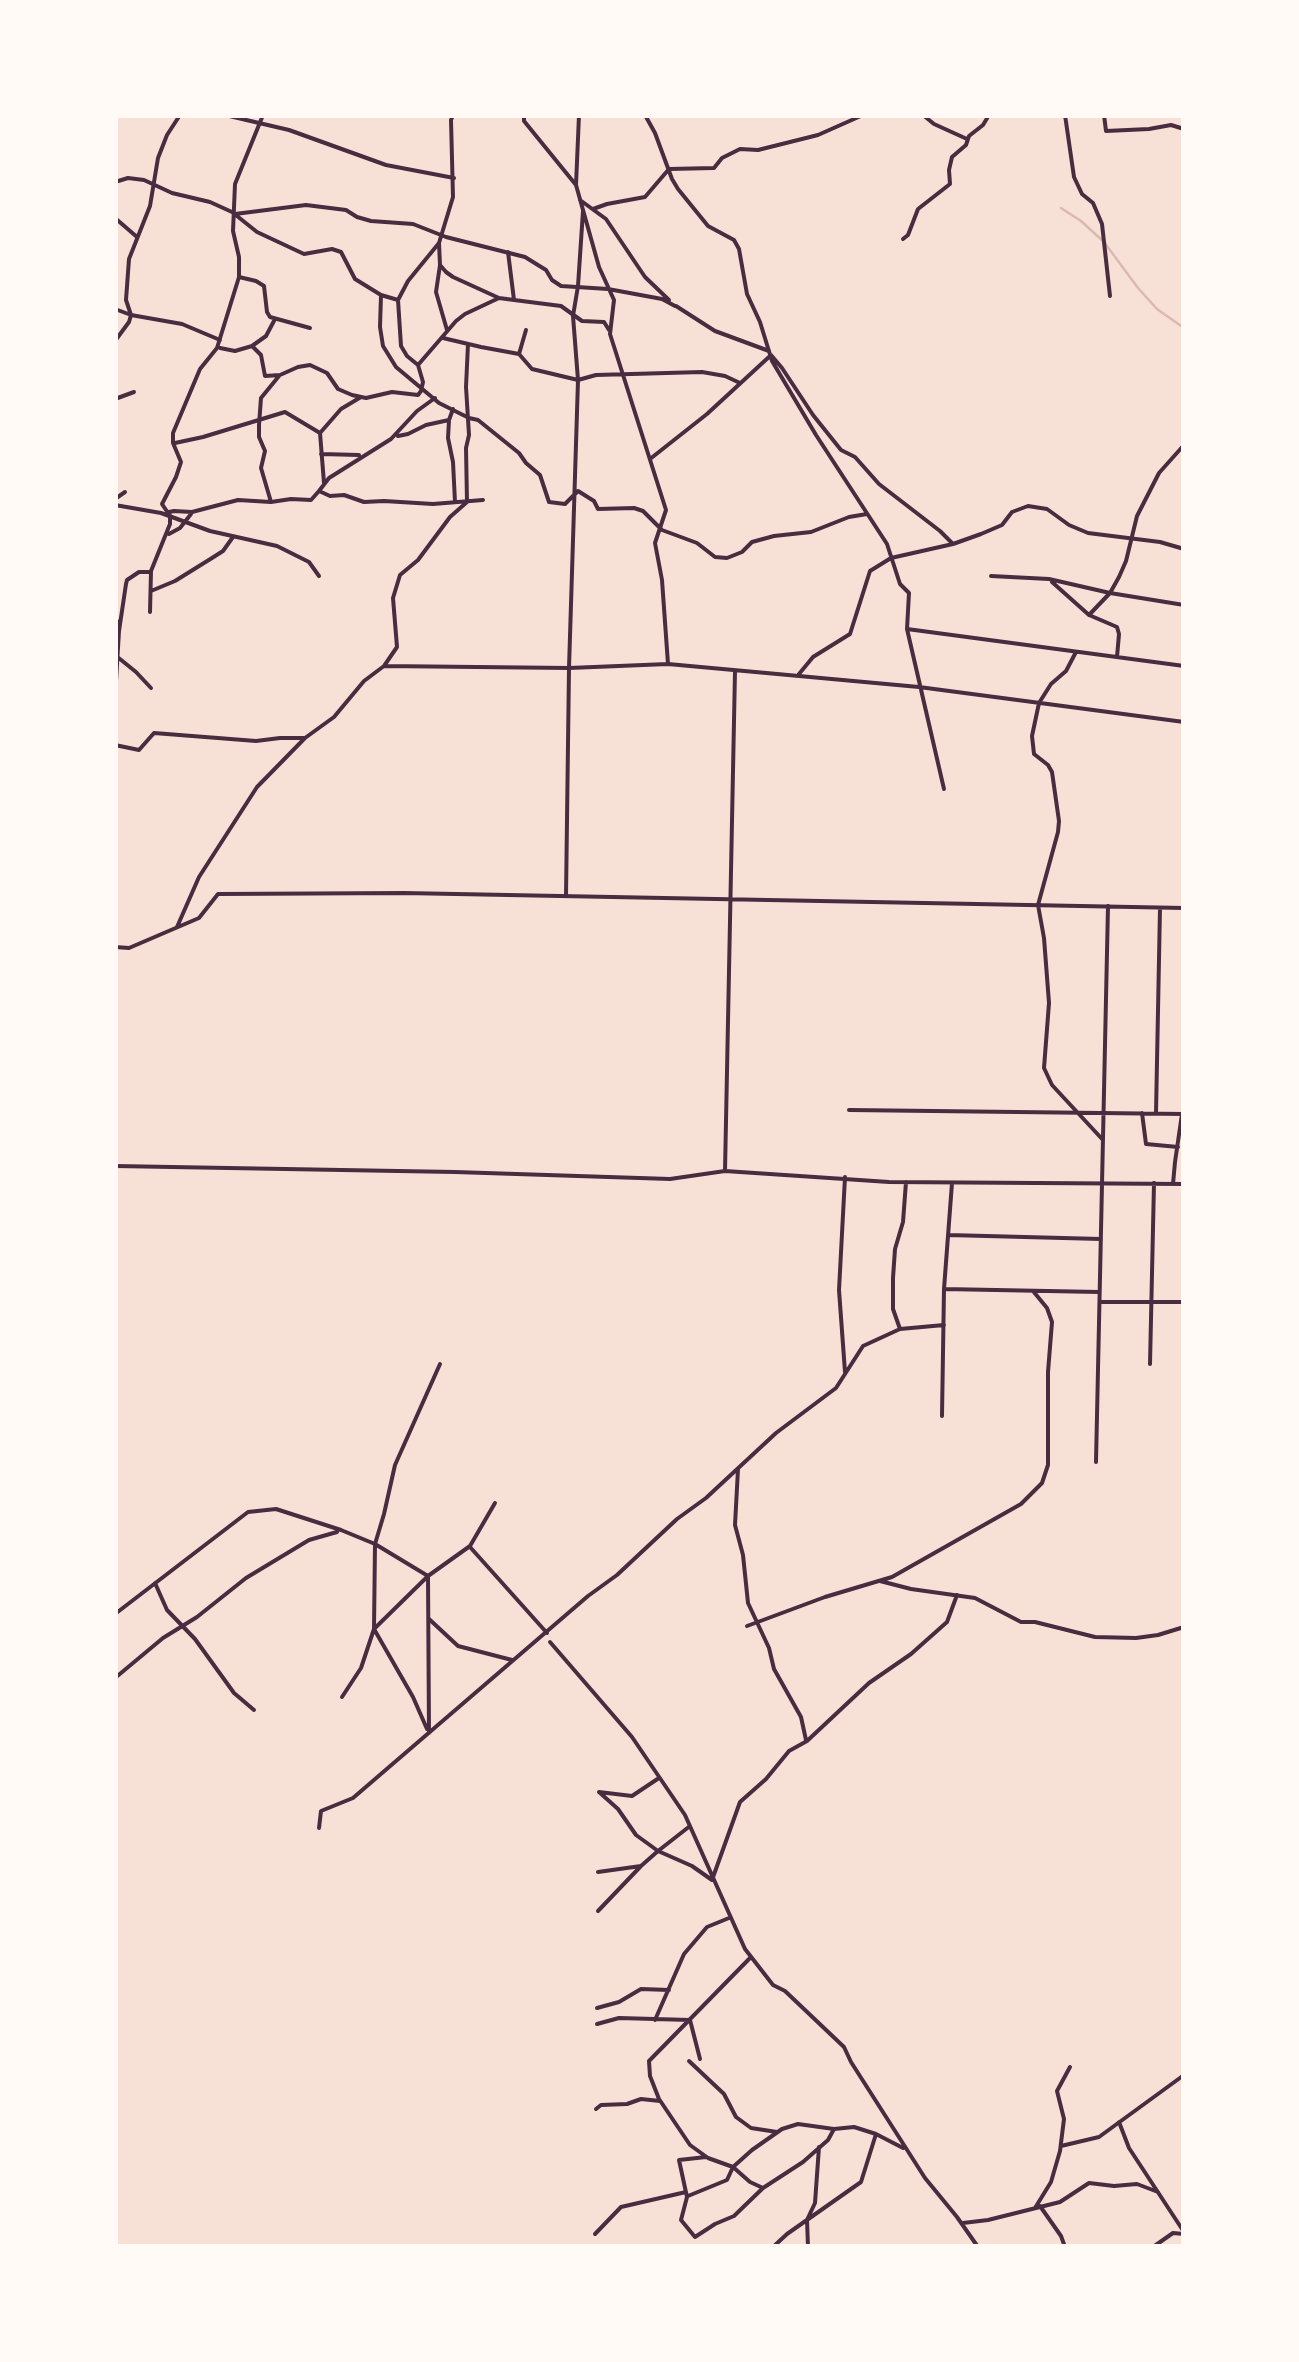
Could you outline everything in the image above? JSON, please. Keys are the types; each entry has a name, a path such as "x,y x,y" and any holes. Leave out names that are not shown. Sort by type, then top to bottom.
{"street":[{"path":"115,341 131,315 126,306 129,259 150,206 158,158 180,115"},
{"path":"225,115 321,140 386,166 454,178"},
{"path":"170,516 162,504 181,462 174,433 200,369 218,348 239,277 234,232 236,178 263,115"},
{"path":"252,346 261,355 265,376 280,375 298,366 315,366 327,373 338,389 361,397 375,398 392,392 418,395 422,388 418,366 401,346 398,300 442,236 453,198 453,115"},
{"path":"524,115 524,121 576,185"},
{"path":"579,115 576,185 599,268 614,300 610,334"},
{"path":"645,115 678,189 708,226 734,240 740,249 746,294 770,354 886,544 900,584 909,593 908,629 944,789"},
{"path":"669,168 714,168 722,158 740,149 758,150 818,135 863,115"},
{"path":"923,115 968,140"},
{"path":"904,239 918,210 950,184 952,158 989,115"},
{"path":"1065,115 1074,177 1102,224 1110,296"},
{"path":"1104,115 1106,131 1172,125 1181,128"},
{"path":"1178,118 1181,128"},
{"path":"593,209 645,197 669,168"},
{"path":"115,182 131,178 180,196 204,199 235,214 257,232 304,254 332,249 341,252 356,279 381,295 398,300"},
{"path":"580,200 606,219 645,277 675,306"},
{"path":"235,214 314,205 346,210 371,221 413,224 442,236 525,257 546,270 561,286 608,289 662,300 715,331 770,354 841,450 855,457 879,484 953,544"},
{"path":"566,896 578,380 572,316 583,211"},
{"path":"115,218 137,237"},
{"path":"418,366 444,338 446,330 436,292 439,243"},
{"path":"508,252 514,300"},
{"path":"440,264 453,277 499,298 561,306 582,321 604,322 666,510 655,543 662,580 668,664"},
{"path":"239,277 262,283 270,318 310,328"},
{"path":"381,295 382,346 402,374 439,403 478,420 519,453 540,474 548,502 565,504 574,492"},
{"path":"446,330 465,314 499,298"},
{"path":"115,309 182,324 220,340"},
{"path":"218,348 235,351 252,346 266,336 276,319"},
{"path":"519,354 526,330"},
{"path":"444,338 519,354 532,368 578,380 596,375 702,372 725,376 740,384"},
{"path":"177,928 199,877 258,788 305,738 334,717 398,646 393,598 400,575 418,560 450,517 467,502 468,344"},
{"path":"650,459 707,414 770,354"},
{"path":"270,502 261,468 265,451 259,437 261,398 280,375"},
{"path":"115,399 134,392"},
{"path":"324,483 320,434 335,415 361,397"},
{"path":"150,612 151,572 170,524 169,512 192,512 230,501 310,500 324,483 394,436 435,398"},
{"path":"454,409 448,438 454,502"},
{"path":"174,443 285,412 320,434"},
{"path":"394,436 449,420"},
{"path":"1089,615 1110,594 1126,561 1137,516 1159,473 1184,445"},
{"path":"321,454 364,455"},
{"path":"319,491 364,502 483,500"},
{"path":"115,502 125,492"},
{"path":"574,492 588,496 598,509 628,506 643,512 660,529 727,558 742,552 752,542 811,532 866,514"},
{"path":"115,502 232,537 278,546 309,562 319,576"},
{"path":"797,676 813,657 850,634 870,570 891,558 953,544 1002,526 1012,512 1028,506 1046,509 1088,532 1184,548"},
{"path":"166,537 192,512"},
{"path":"152,591 216,556 232,537"},
{"path":"115,697 127,580 138,572 151,572"},
{"path":"991,576 1049,580 1110,594 1184,604"},
{"path":"1049,580 1089,615 1117,627 1116,657"},
{"path":"115,617 120,626"},
{"path":"908,629 1184,666"},
{"path":"1076,652 1066,671 1051,684 1033,722 1034,754 1052,772 1059,821 1038,905 1049,1003 1044,1068 1052,1085 1104,1140"},
{"path":"117,653 150,688"},
{"path":"384,666 569,668 668,664 919,687 1184,722"},
{"path":"725,1171 736,670"},
{"path":"115,745 139,750 154,733 256,741 305,738"},
{"path":"115,947 129,948 199,918 218,894 404,893 1184,908"},
{"path":"1096,1462 1108,906"},
{"path":"1156,1113 1160,907"},
{"path":"850,1110 1183,1114 1174,1184"},
{"path":"1142,1113 1146,1144 1178,1147"},
{"path":"115,1166 670,1179 725,1171 906,1182 1184,1184"},
{"path":"844,1178 839,1290 846,1373"},
{"path":"900,1329 893,1308 892,1278 906,1182"},
{"path":"942,1416 944,1289 952,1183"},
{"path":"1150,1364 1154,1184"},
{"path":"948,1235 1102,1239"},
{"path":"944,1289 1100,1292"},
{"path":"747,1626 892,1577 1021,1504 1042,1483 1048,1464 1052,1322 1047,1308 1033,1291"},
{"path":"1100,1302 1184,1302"},
{"path":"319,1828 322,1812 353,1798 617,1575 776,1434 836,1388 863,1346 900,1329 944,1325"},
{"path":"342,1697 361,1668 374,1629 374,1544 395,1465 440,1364"},
{"path":"738,1469 735,1524 743,1554 748,1603 769,1648 774,1669 801,1717 806,1741"},
{"path":"374,1629 428,1576 470,1546 495,1503"},
{"path":"115,1614 248,1512 276,1509 342,1530 428,1576"},
{"path":"115,1678 246,1578 309,1540 342,1530"},
{"path":"470,1546 546,1633"},
{"path":"428,1576 429,1733"},
{"path":"880,1580 911,1589 975,1598 1020,1622 1095,1636 1136,1638 1184,1628"},
{"path":"155,1582 167,1610 202,1648 234,1693 254,1710"},
{"path":"712,1880 740,1802 789,1751 806,1741 870,1683 947,1622 957,1595"},
{"path":"429,1619 458,1646 514,1660"},
{"path":"374,1629 429,1733"},
{"path":"550,1642 632,1738 685,1815 750,1957 772,1985 785,1991 844,2047 924,2178 978,2247"},
{"path":"659,1778 632,1796 599,1792 618,1809 636,1835 712,1880"},
{"path":"598,1911 641,1866 690,1826"},
{"path":"598,1872 641,1866"},
{"path":"656,2020 684,1954 707,1927 730,1918"},
{"path":"750,1957 649,2061 650,2076 660,2101 690,2144 763,2188"},
{"path":"597,2008 619,2002 641,1989 669,1990"},
{"path":"597,2024 619,2018 690,2020"},
{"path":"690,2020 700,2059"},
{"path":"689,2061 724,2094 736,2117 751,2128 777,2132"},
{"path":"1038,2207 1051,2182 1060,2146 1064,2119 1056,2090 1070,2067"},
{"path":"1060,2146 1100,2136 1184,2076"},
{"path":"596,2110 601,2105 641,2099 660,2101"},
{"path":"1119,2122 1129,2148 1184,2233"},
{"path":"595,2234 621,2207 687,2194 727,2180 733,2167 752,2150 777,2132 798,2124 834,2129 854,2127 907,2150"},
{"path":"706,2157 679,2160 687,2194 681,2220 695,2237 734,2216 763,2188 803,2162 828,2140 834,2129"},
{"path":"772,2247 861,2182 876,2134"},
{"path":"808,2247 807,2220 815,2203 819,2147"},
{"path":"962,2224 1060,2202 1088,2183 1137,2184 1158,2192"},
{"path":"1038,2207 1065,2247"},
{"path":"1154,2247 1173,2233 1184,2233"}],"waterway":[{"path":"1061,208 1104,242 1157,309 1184,328"}]}
